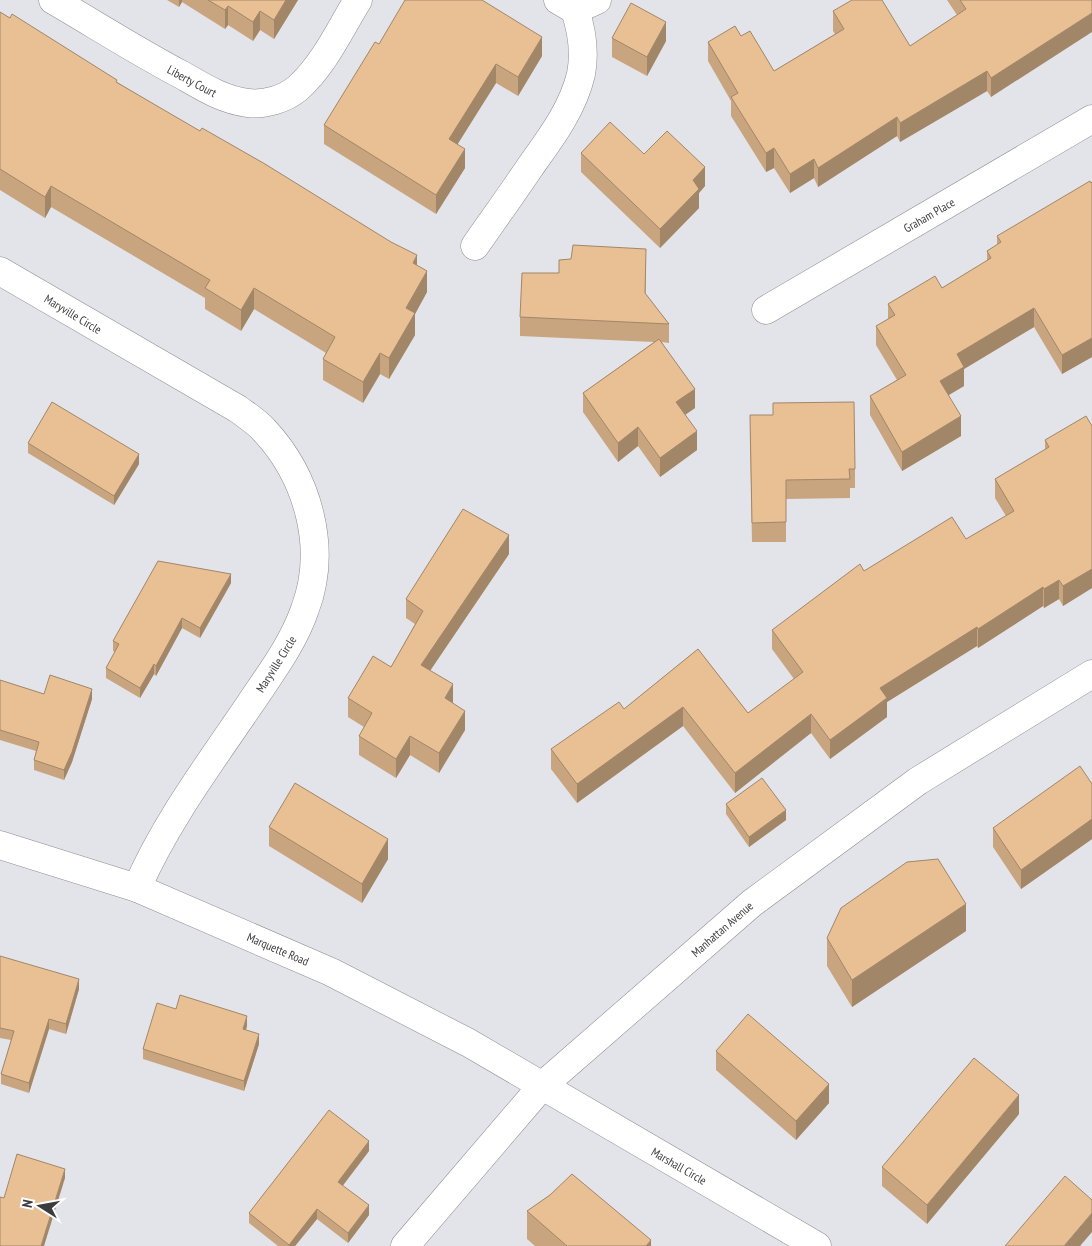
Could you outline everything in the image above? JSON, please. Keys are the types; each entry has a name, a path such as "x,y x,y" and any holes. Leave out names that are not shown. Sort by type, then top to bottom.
{"street":[{"name":"Liberty Court","path":"53,0 162,65 223,98 249,103 267,103 282,98 297,89 314,71 358,0"},
{"path":"475,246 558,128 574,96 581,74 583,52 577,3"},
{"name":"Graham Place","path":"766,310 1092,119"},
{"name":"Maryville Circle","path":"0,271 238,409 264,429 282,452 304,496 314,528 313,579 306,609 291,643 200,778 146,868 137,888"},
{"name":"Manhattan Avenue","path":"405,1246 542,1086 752,903 918,781 1092,674"},
{"name":"Marquette Road","path":"0,845 137,888 331,972 469,1043 542,1086"},
{"name":"Marshall Circle","path":"542,1086 817,1246"}],"building":[{"path":"208,0 286,0 274,20 260,11 253,22 228,6 225,10"},
{"path":"405,0 482,0 542,37 518,77 496,64 449,139 465,149 436,195 324,125 375,42 379,44"},
{"path":"852,0 882,0 910,46 966,9 960,0 1092,0 1092,13 991,78 987,71 900,123 897,117 818,168 814,159 790,174 774,148 766,153 731,97 738,93 708,42 735,26 741,36 750,31 774,71 844,29 833,11"},
{"path":"631,3 666,22 647,57 612,38"},
{"path":"0,12 10,18 12,14 117,80 116,82 200,131 202,128 265,164 391,242 417,255 413,263 427,271 406,308 415,313 389,358 380,353 363,382 323,359 335,337 254,288 241,310 205,288 210,280 51,186 45,197 0,169"},
{"path":"610,122 644,154 667,131 705,167 693,180 699,189 660,229 581,153"},
{"path":"1090,181 1092,182 1092,338 1062,355 1034,308 957,354 964,367 940,381 961,416 902,452 870,396 906,375 876,326 895,315 888,304 935,276 942,288 991,258 987,251 1001,242 997,236"},
{"path":"573,245 646,249 645,293 669,324 520,317 522,273 559,273 559,260 571,259"},
{"path":"659,339 695,389 676,402 697,431 660,458 638,427 618,443 583,393"},
{"path":"52,402 139,454 114,496 28,443"},
{"path":"854,402 855,469 849,469 850,479 786,480 786,522 752,523 750,415 773,415 773,403"},
{"path":"1086,416 1092,426 1092,569 1063,586 1059,580 1044,589 1043,587 880,688 887,698 830,740 811,714 735,773 683,707 577,784 551,749 619,702 624,709 698,649 748,713 803,672 772,630 860,564 864,571 952,517 966,539 1014,511 995,479 1049,447 1045,440"},
{"path":"463,509 509,535 421,665 453,684 445,698 465,711 439,753 410,736 396,759 359,736 372,713 348,698 373,656 391,667 423,611 406,599"},
{"path":"158,561 231,574 200,628 182,618 156,666 154,664 140,688 106,668 119,644 113,641"},
{"path":"50,675 92,689 72,752 64,770 34,760 39,742 0,730 0,680 44,694"},
{"path":"1080,766 1092,784 1092,819 1021,870 993,828"},
{"path":"762,778 786,810 749,837 726,804"},
{"path":"295,783 388,839 362,884 269,827"},
{"path":"938,859 966,904 852,980 827,938 841,908 907,862"},
{"path":"0,956 79,979 66,1024 49,1019 29,1083 1,1074 14,1031 0,1028"},
{"path":"180,995 247,1016 243,1029 259,1034 244,1081 143,1049 157,1003 176,1009"},
{"path":"748,1014 829,1084 796,1121 716,1051"},
{"path":"974,1058 1019,1095 927,1205 882,1167"},
{"path":"329,1110 369,1141 338,1182 369,1205 348,1233 317,1209 289,1245 249,1213"},
{"path":"17,1154 65,1169 41,1246 0,1246 0,1197 4,1198"},
{"path":"572,1174 651,1240 646,1246 567,1246 527,1211 550,1195"},
{"path":"1065,1176 1092,1200 1092,1213 1064,1246 1005,1246"}]}
